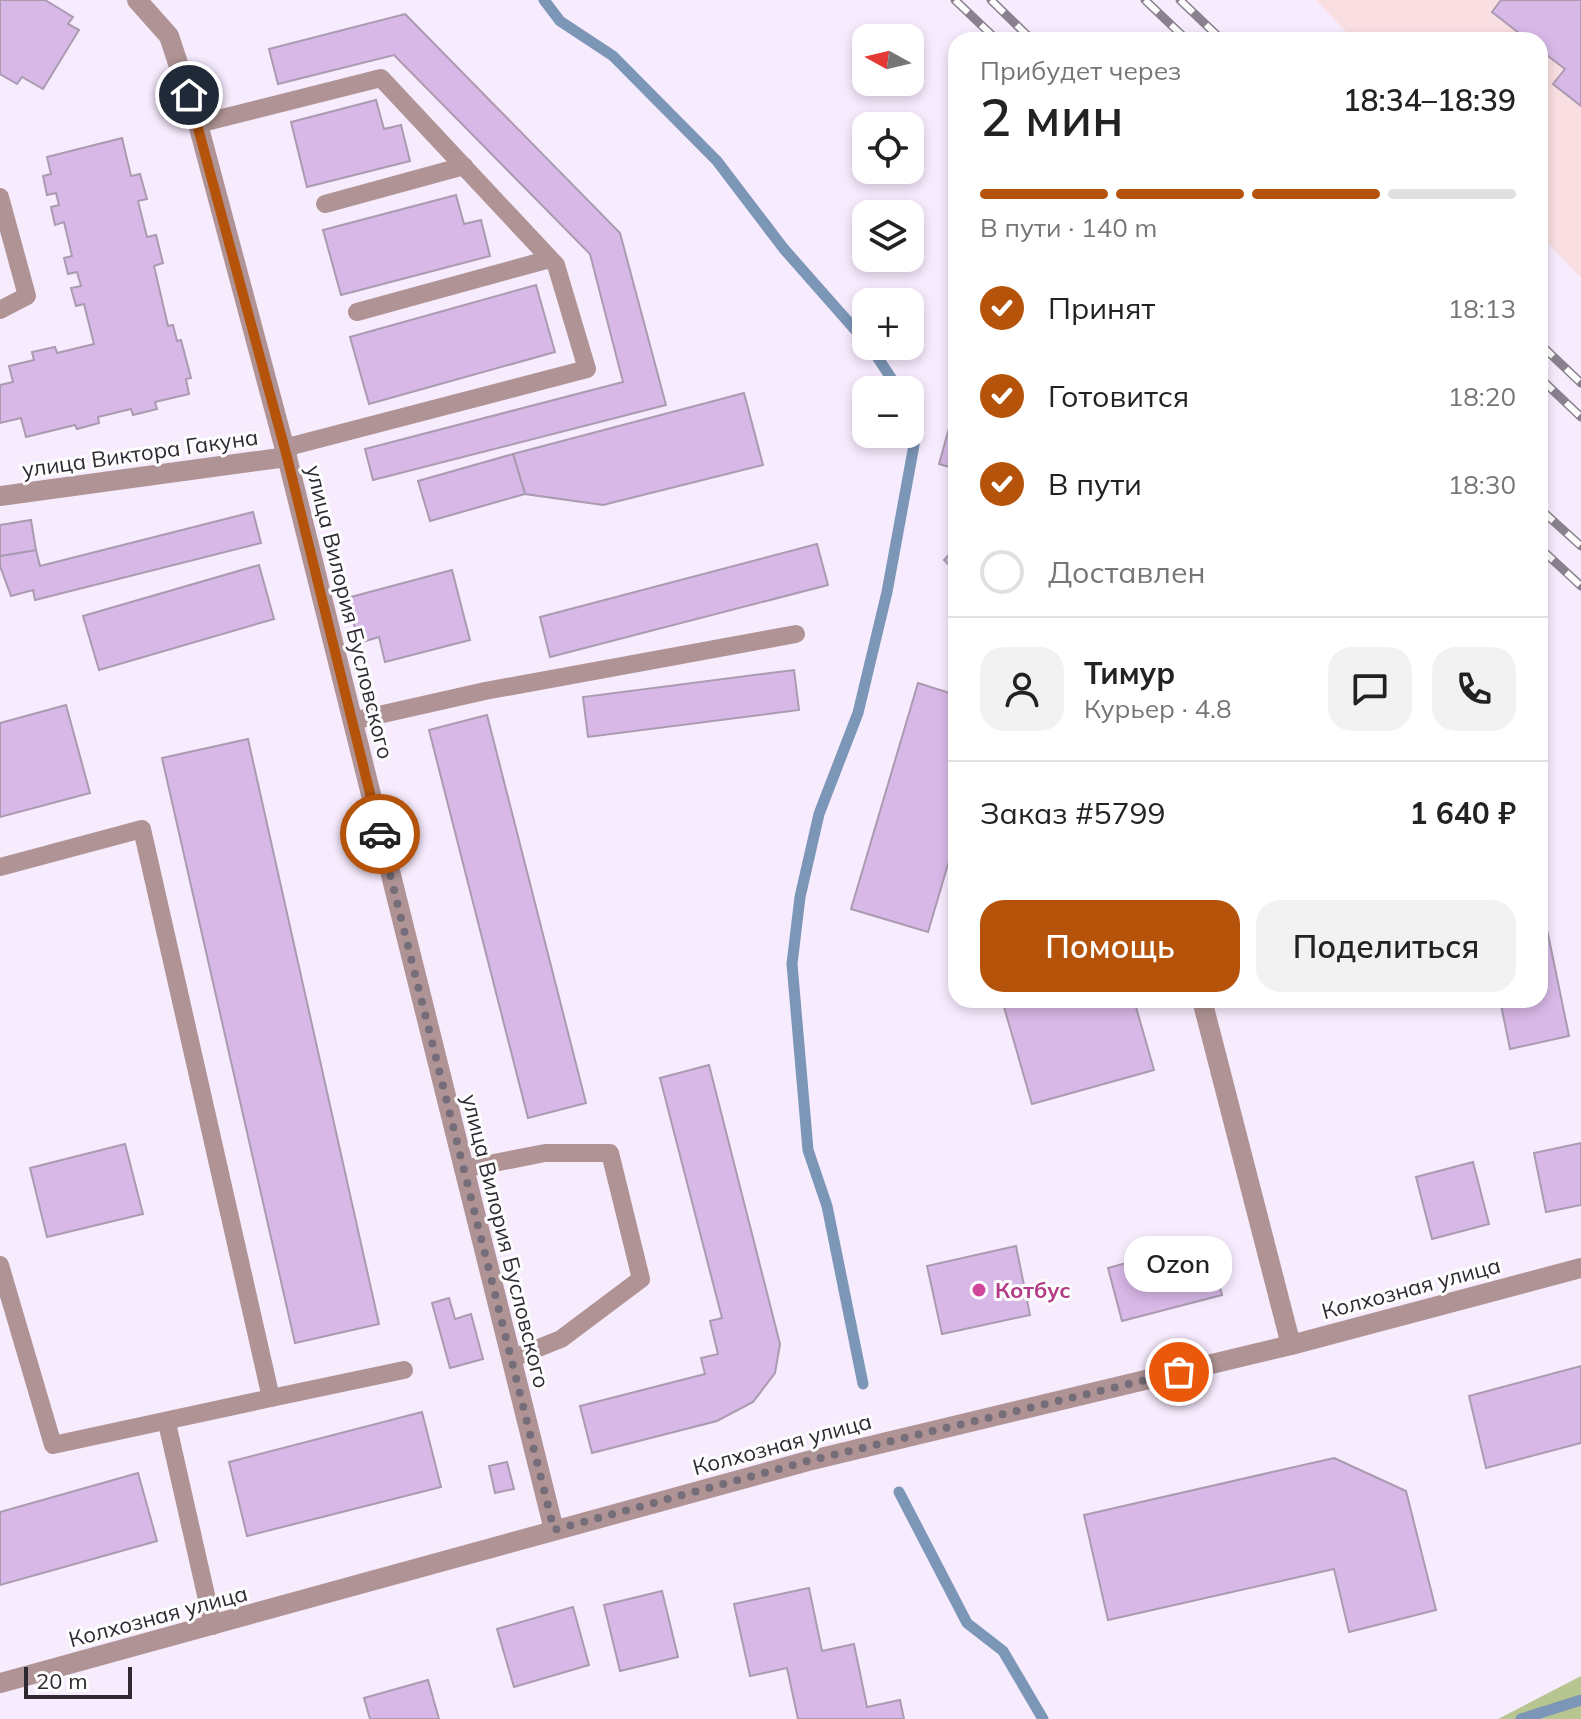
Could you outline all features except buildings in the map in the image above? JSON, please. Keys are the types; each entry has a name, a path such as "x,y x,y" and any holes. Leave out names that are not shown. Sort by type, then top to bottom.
{"street":[{"name":"улица Вилория Бусловского","path":"137,0 169,36 198,124 285,453 554,1530"},
{"name":"улица Виктора Гакуна","path":"0,496 285,453"},
{"path":"1204,1008 1291,1345"},
{"name":"Колхозная улица","path":"0,1683 808,1461 1291,1345 1581,1268"}],"lane":[{"path":"198,124 381,78 556,265 587,369 285,453"},
{"path":"325,204 464,166"},
{"path":"0,197 27,296 0,310"},
{"path":"357,312 550,259"},
{"path":"352,721 485,691 796,634"},
{"path":"0,867 142,829 271,1398"},
{"path":"463,1169 545,1153 610,1153 641,1279 561,1339 511,1359"},
{"path":"0,1265 53,1445 404,1370"},
{"path":"167,1423 213,1626"}],"shaded area":[{"path":"1316,0 1581,0 1581,278 1548,243 1548,32 1346,32"}],"green space":[{"path":"1581,1676 1581,1719 1498,1719"}],"waterway":[{"path":"544,0 560,21 613,56 717,161 784,249 852,326"},
{"path":"879,360 890,376"},
{"path":"863,1384 827,1206 808,1150 792,964 800,897 819,814 858,713 887,592 913,448"},
{"path":"899,1492 967,1623 1003,1651 1043,1719"},
{"path":"1521,1719 1581,1700"}],"railway":[{"path":"955,0 989,32"},
{"path":"991,0 1024,32"},
{"path":"1145,0 1179,32"},
{"path":"1180,0 1214,32"},
{"path":"1548,352 1581,383"},
{"path":"1548,386 1581,417"},
{"path":"1548,516 1581,546"},
{"path":"1548,555 1581,586"}],"way so far":[{"path":"380,834 554,1530 808,1461 1179,1372"}],"place":[{"name":"Котбус","path":"979,1290"},
{"name":"Ozon","path":"1179,1372"}],"route":[{"path":"189,95 287,457 380,834"}]}
